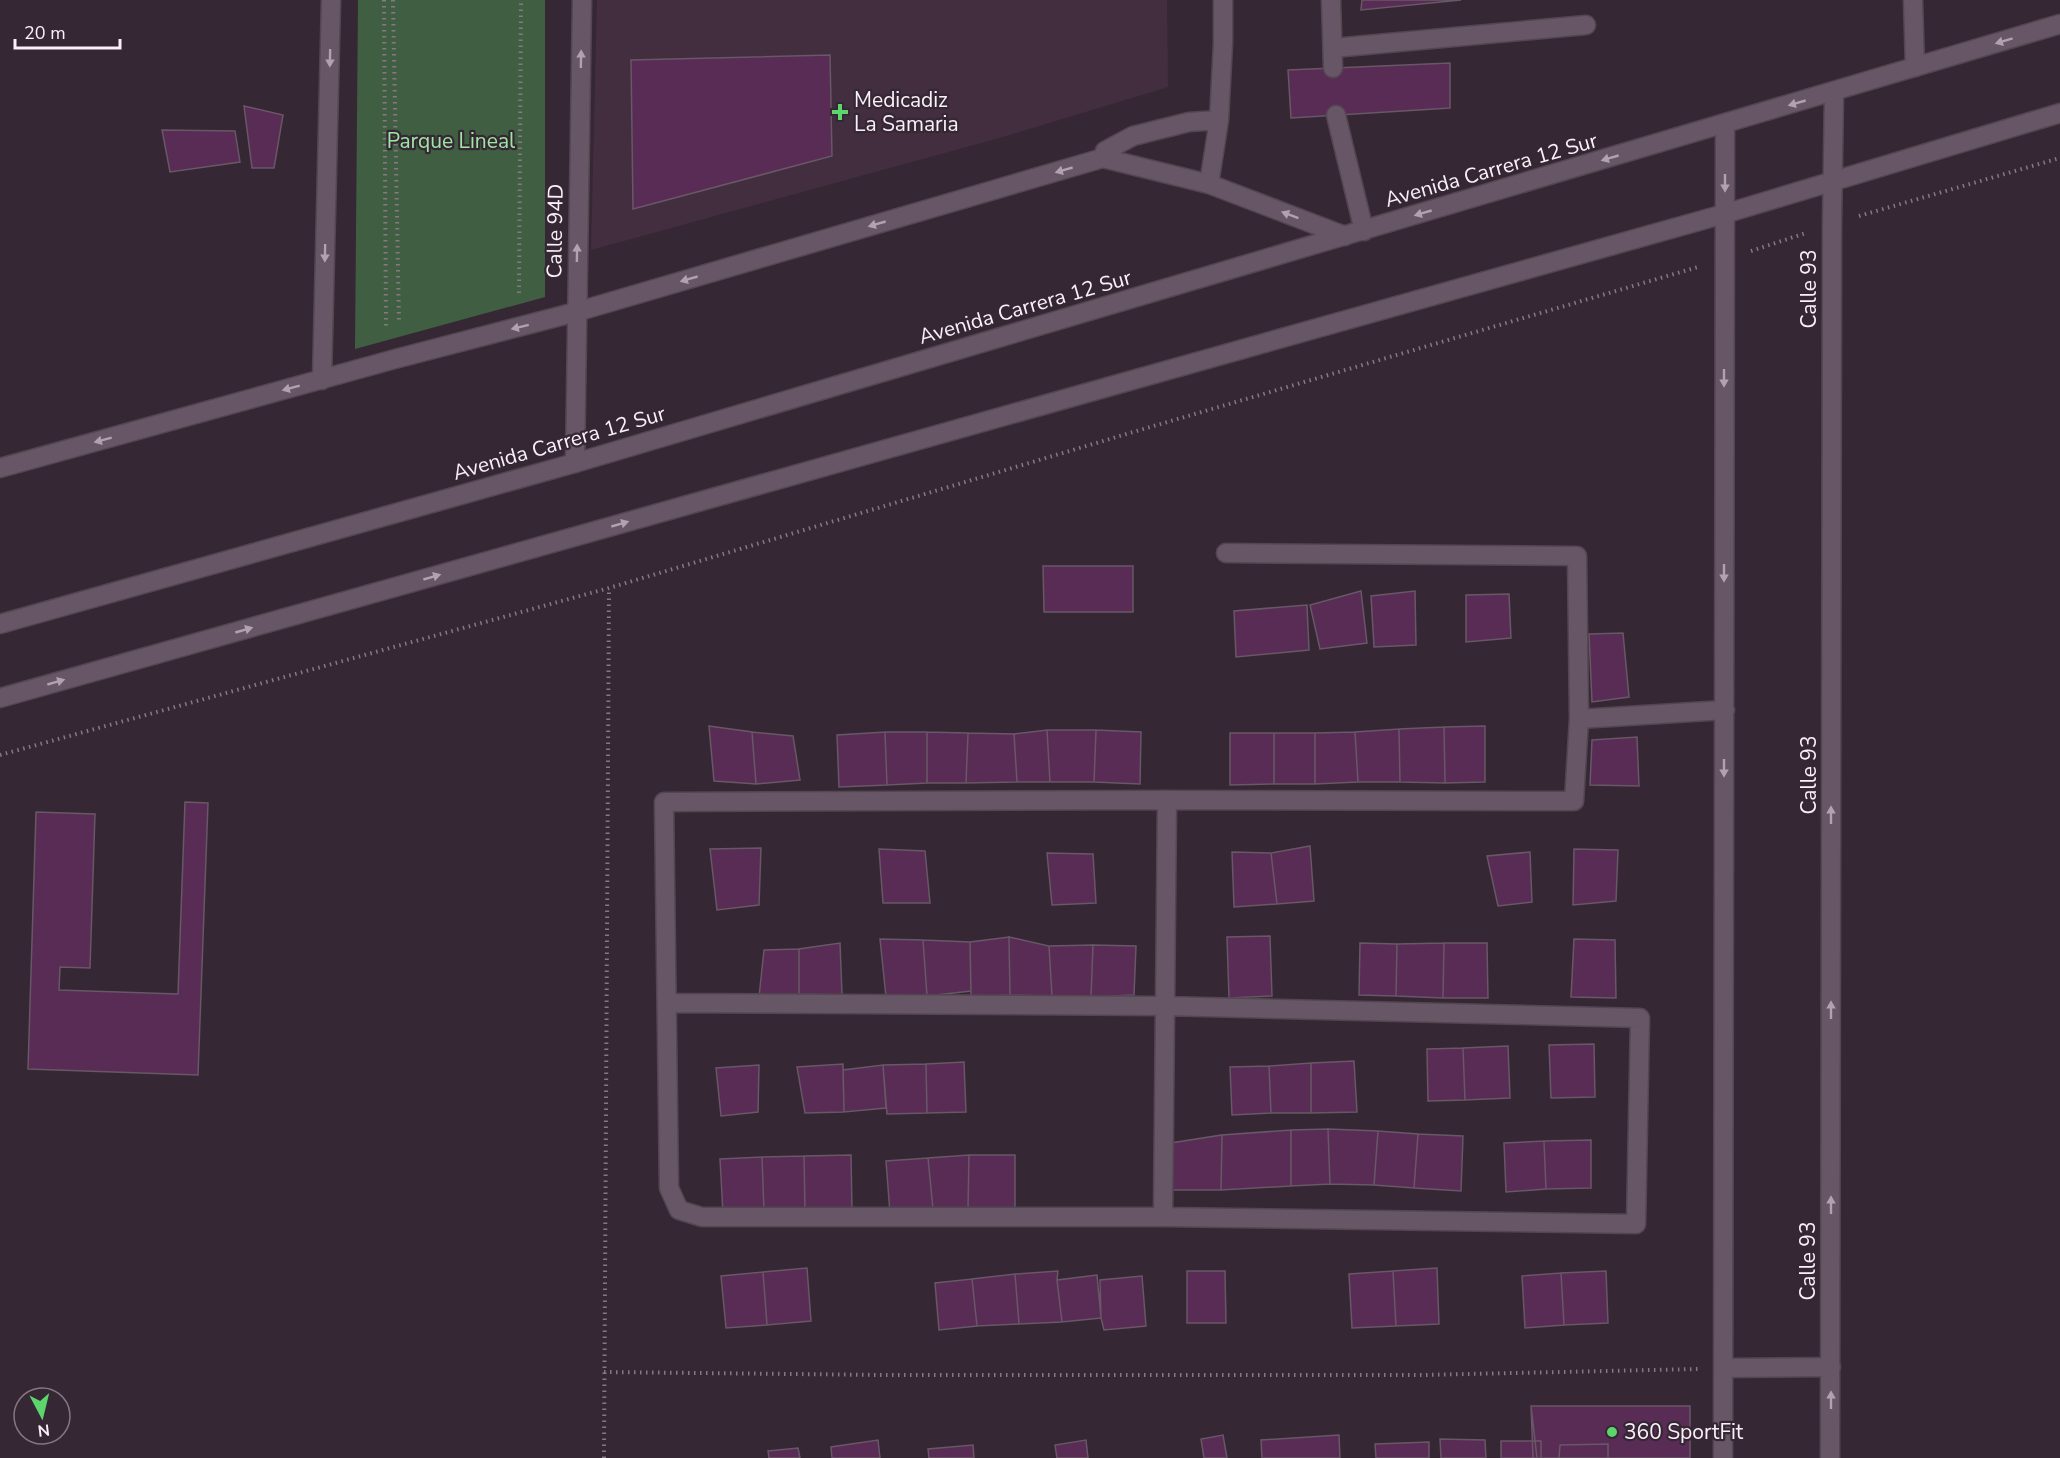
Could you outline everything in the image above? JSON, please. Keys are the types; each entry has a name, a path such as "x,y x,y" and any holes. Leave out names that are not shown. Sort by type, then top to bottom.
{"street":[{"path":"322,380 331,0"},
{"name":"Calle 94D","path":"575,462 582,0"},
{"path":"1209,184 1219,120 1223,0"},
{"path":"1331,0 1333,68"},
{"path":"1913,0 1915,67"},
{"name":"Avenida Carrera 12 Sur","path":"0,624 575,462 2060,24"},
{"path":"1333,48 1586,25"},
{"name":"Calle 93","path":"1830,1458 1834,92"},
{"path":"0,698 1725,214 2060,113"},
{"path":"1336,115 1364,231"},
{"path":"1103,158 1106,151 1133,136 1189,122 1219,120"},
{"path":"1723,1458 1725,124"},
{"path":"0,468 576,312 1103,158 1209,184 1345,236"},
{"path":"667,1003 1165,1006 1640,1018 1636,1224 1163,1217 702,1217 679,1210 669,1188 664,802 1574,801 1579,719 1577,556 1226,553"},
{"path":"1579,719 1725,710"},
{"path":"1163,1217 1167,800"},
{"path":"1723,1368 1831,1367"}],"path":[{"path":"384,0 386,327"},
{"path":"393,0 399,324"},
{"path":"519,293 521,0"},
{"path":"0,754 609,588 1128,433 1724,260 1832,224 2060,158"},
{"path":"604,1458 609,588"},
{"path":"604,1372 885,1375 1422,1374 1723,1368"}],"shaded area":[{"name":"Medicadiz La Samaria","path":"597,0 1167,0 1168,87 1003,137 591,250"}],"green space":[{"name":"Parque Lineal","path":"358,0 545,0 545,297 355,349"}],"building":[{"path":"1362,0 1461,0 1361,10"},
{"path":"830,55 832,156 633,209 631,60"},
{"path":"1450,63 1450,108 1291,118 1288,70"},
{"path":"244,106 283,115 274,168 252,168"},
{"path":"162,130 235,131 240,162 170,172"},
{"path":"1043,566 1133,566 1133,612 1044,612"},
{"path":"1361,591 1367,643 1320,649 1310,605"},
{"path":"1415,591 1416,645 1374,647 1371,596"},
{"path":"1509,594 1511,638 1466,642 1466,595"},
{"path":"1307,605 1309,650 1236,657 1234,611"},
{"path":"1623,633 1629,697 1592,702 1589,634"},
{"path":"709,726 752,732 756,784 714,781"},
{"path":"1485,726 1485,782 1445,783 1444,727"},
{"path":"1444,727 1445,783 1400,782 1399,729"},
{"path":"1399,729 1400,782 1358,782 1355,732"},
{"path":"1047,730 1096,730 1094,782 1050,782"},
{"path":"1047,730 1050,782 1017,782 1014,734"},
{"path":"1096,730 1141,732 1140,784 1094,782"},
{"path":"752,732 793,736 800,780 756,784"},
{"path":"885,732 927,732 927,783 887,785"},
{"path":"885,732 887,785 839,787 837,735"},
{"path":"927,732 968,733 966,783 927,783"},
{"path":"1355,732 1358,782 1315,784 1315,733"},
{"path":"968,733 1014,734 1017,782 966,783"},
{"path":"1230,733 1274,733 1274,784 1230,785"},
{"path":"1274,733 1315,733 1315,784 1274,784"},
{"path":"1637,737 1639,786 1590,785 1592,740"},
{"path":"185,802 208,803 198,1075 28,1069 36,812 95,814 90,968 60,967 59,990 178,994"},
{"path":"1310,846 1314,901 1277,904 1271,853"},
{"path":"761,848 759,905 717,910 710,849"},
{"path":"879,849 925,851 930,903 883,903"},
{"path":"1574,849 1618,850 1616,901 1573,905"},
{"path":"1232,852 1271,853 1277,904 1234,907"},
{"path":"1530,852 1532,902 1498,906 1487,856"},
{"path":"1047,853 1093,854 1096,903 1052,905"},
{"path":"1270,936 1272,996 1229,998 1227,937"},
{"path":"1009,937 1049,946 1052,996 1010,995"},
{"path":"1009,937 1010,995 971,997 970,942"},
{"path":"880,939 923,940 927,996 886,997"},
{"path":"1574,939 1615,940 1616,998 1571,997"},
{"path":"923,940 970,942 971,991 927,996"},
{"path":"840,943 842,995 799,994 799,949"},
{"path":"1360,943 1397,944 1396,996 1359,995"},
{"path":"1444,943 1487,943 1488,998 1443,998"},
{"path":"1444,943 1443,998 1396,996 1397,944"},
{"path":"1093,945 1136,946 1134,995 1091,997"},
{"path":"1093,945 1091,997 1052,996 1049,946"},
{"path":"799,949 799,994 759,997 764,950"},
{"path":"1594,1044 1595,1097 1551,1098 1549,1045"},
{"path":"1508,1046 1510,1098 1465,1100 1463,1048"},
{"path":"1463,1048 1465,1100 1428,1101 1427,1049"},
{"path":"1354,1061 1357,1112 1311,1113 1311,1063"},
{"path":"964,1062 966,1112 927,1113 926,1064"},
{"path":"1311,1063 1311,1113 1271,1113 1269,1066"},
{"path":"843,1064 844,1112 805,1113 797,1067"},
{"path":"926,1064 927,1113 887,1114 883,1065"},
{"path":"759,1065 758,1112 721,1116 716,1068"},
{"path":"883,1065 886,1108 844,1112 843,1070"},
{"path":"1269,1066 1271,1113 1232,1115 1230,1067"},
{"path":"1328,1129 1330,1184 1291,1186 1291,1130"},
{"path":"1328,1129 1378,1131 1374,1185 1330,1184"},
{"path":"1291,1130 1291,1186 1221,1190 1222,1135"},
{"path":"1378,1131 1418,1134 1414,1188 1374,1185"},
{"path":"1418,1134 1463,1136 1461,1191 1414,1188"},
{"path":"1222,1135 1221,1190 1171,1190 1171,1143"},
{"path":"1591,1140 1591,1188 1546,1189 1544,1141"},
{"path":"1544,1141 1546,1189 1506,1192 1504,1143"},
{"path":"851,1155 852,1210 805,1211 804,1156"},
{"path":"969,1155 1015,1155 1015,1208 968,1208"},
{"path":"969,1155 968,1208 933,1209 928,1158"},
{"path":"804,1156 805,1211 764,1212 762,1157"},
{"path":"762,1157 764,1212 723,1214 720,1159"},
{"path":"928,1158 933,1209 890,1213 886,1161"},
{"path":"807,1268 811,1321 767,1325 763,1272"},
{"path":"1437,1268 1439,1324 1396,1326 1393,1271"},
{"path":"1058,1271 1062,1322 1019,1324 1015,1274"},
{"path":"1187,1271 1225,1271 1226,1323 1187,1323"},
{"path":"1393,1271 1396,1326 1352,1328 1349,1274"},
{"path":"1606,1271 1608,1323 1564,1325 1561,1273"},
{"path":"763,1272 767,1325 726,1328 721,1276"},
{"path":"1561,1273 1564,1325 1525,1328 1522,1276"},
{"path":"1015,1274 1019,1324 977,1326 972,1279"},
{"path":"1097,1275 1101,1318 1062,1322 1057,1280"},
{"path":"1142,1276 1146,1326 1104,1330 1101,1318 1100,1280"},
{"path":"972,1279 977,1326 939,1330 935,1283"},
{"name":"360 SportFit","path":"1531,1406 1690,1406 1690,1458 1533,1458"},
{"name":"360 SportFit","path":"1531,1406 1690,1406 1690,1458 1537,1458"},
{"path":"1223,1435 1227,1458 1204,1458 1201,1439"},
{"path":"1339,1435 1340,1458 1262,1458 1261,1440"},
{"path":"1440,1439 1485,1440 1486,1458 1441,1458"},
{"path":"878,1440 880,1458 832,1458 831,1447"},
{"path":"1086,1440 1088,1458 1057,1458 1055,1445"},
{"path":"1501,1441 1541,1441 1541,1458 1501,1458"},
{"path":"1429,1442 1429,1458 1376,1458 1375,1444"},
{"path":"1608,1444 1608,1458 1559,1458 1560,1445"},
{"path":"973,1445 974,1458 929,1458 928,1449"},
{"path":"798,1448 800,1458 769,1458 768,1451"}],"place":[{"name":"Medicadiz La Samaria","path":"840,112"},
{"name":"360 SportFit","path":"1612,1432"}]}
